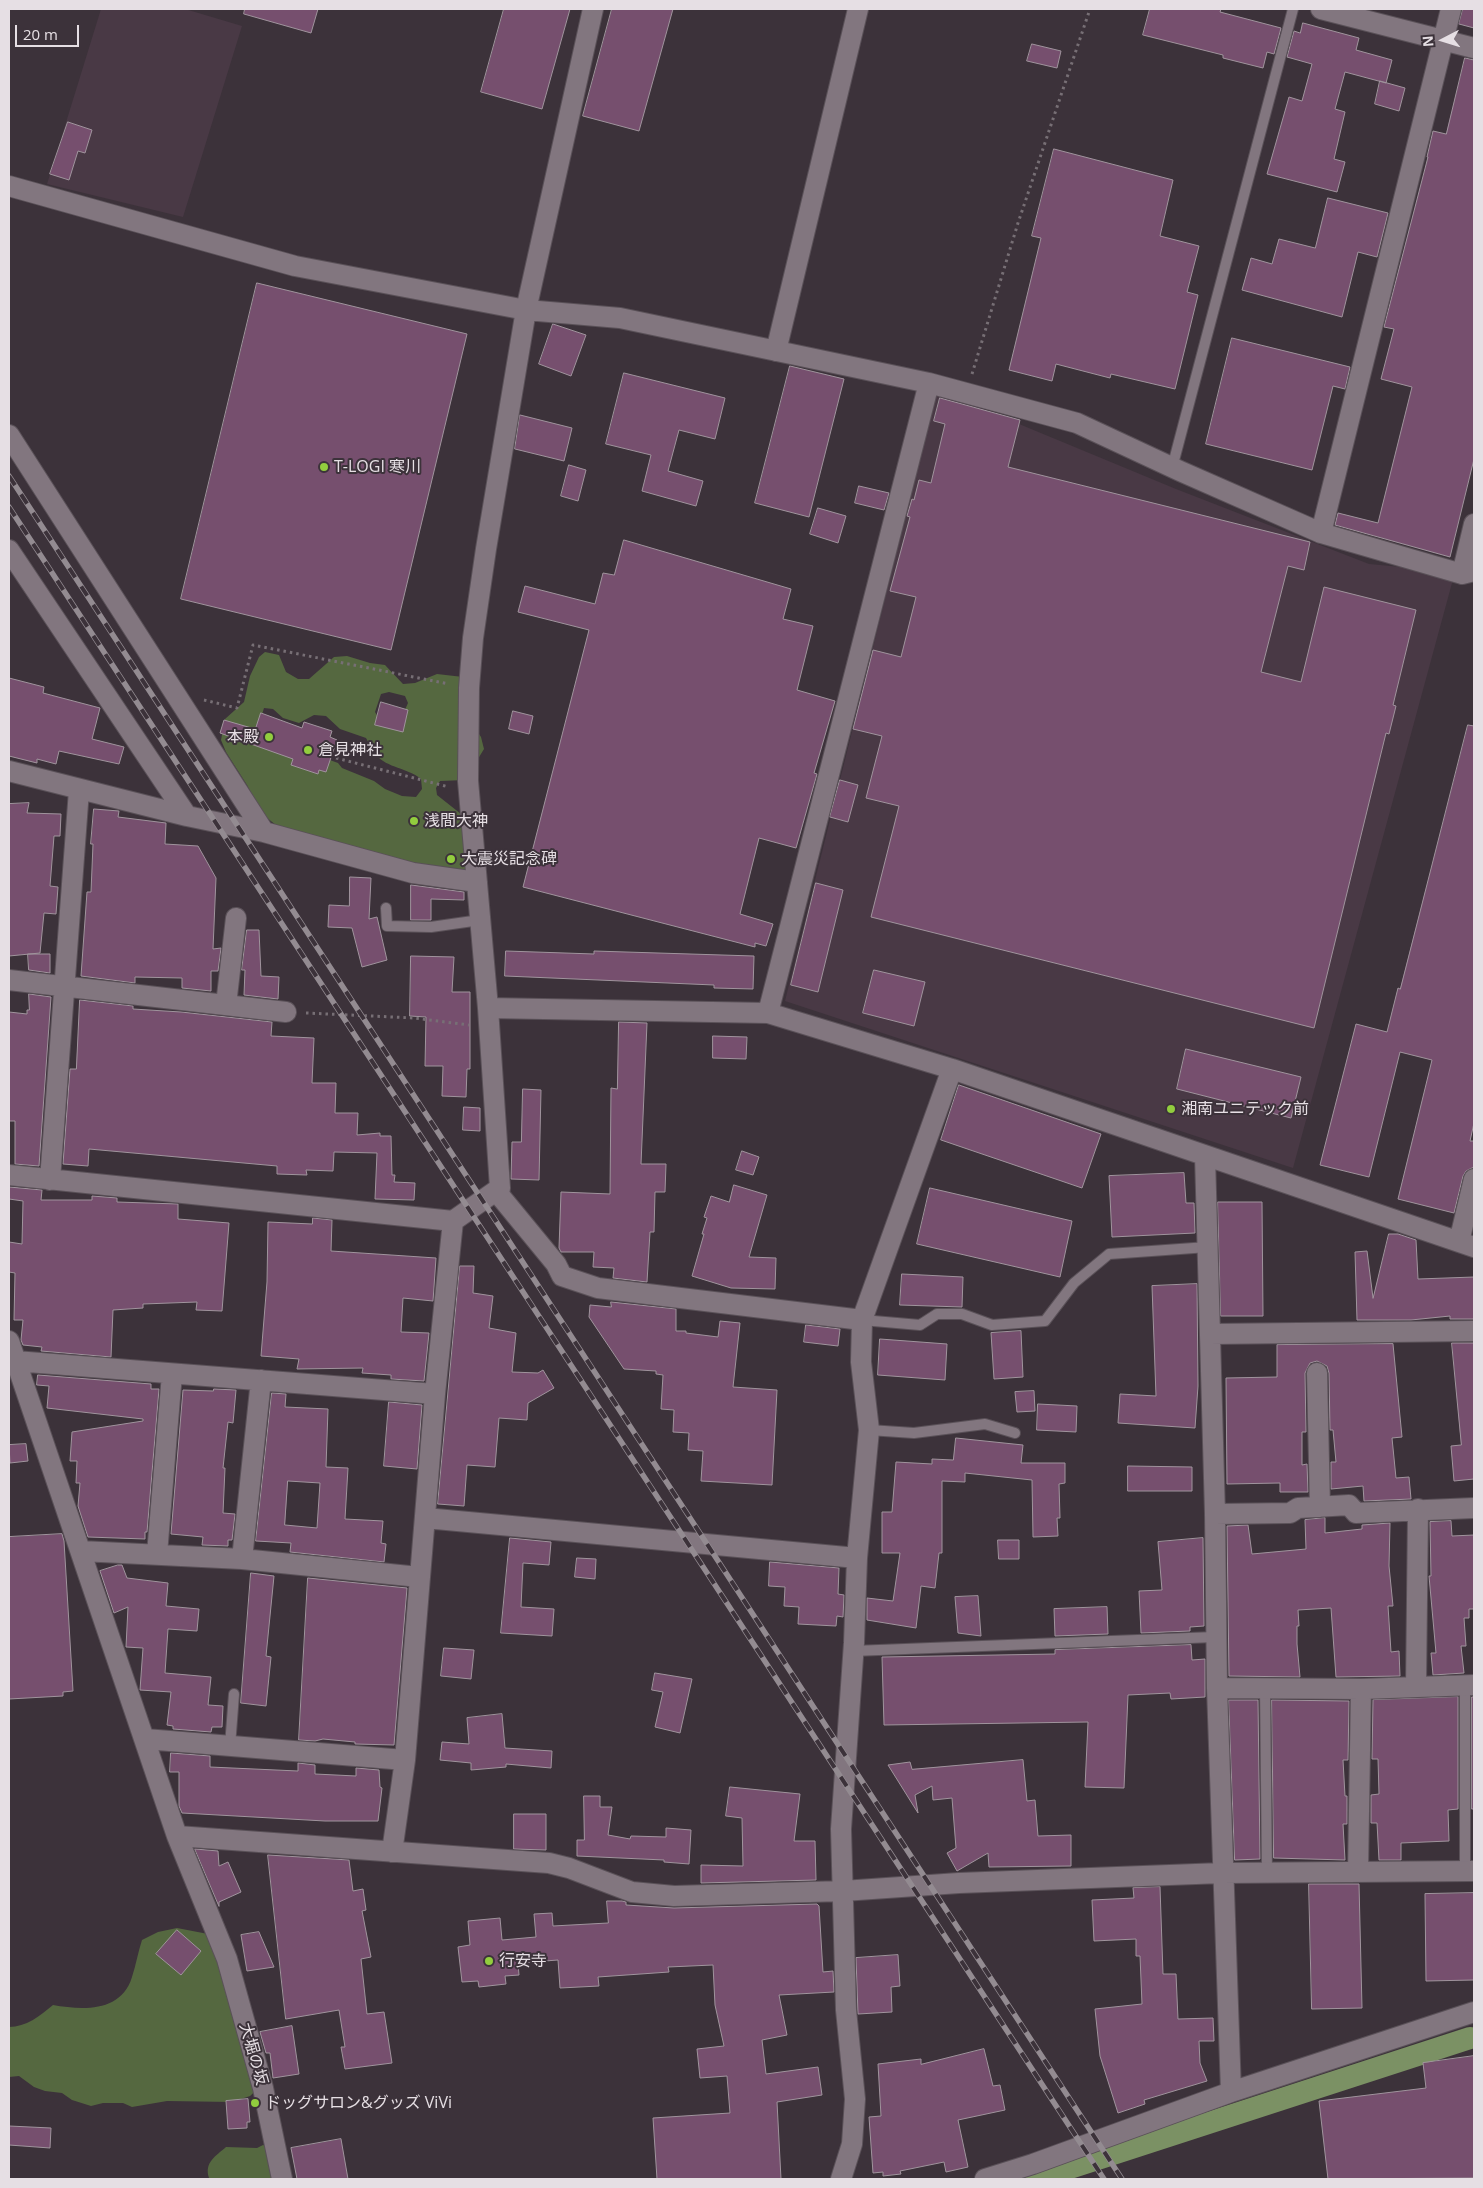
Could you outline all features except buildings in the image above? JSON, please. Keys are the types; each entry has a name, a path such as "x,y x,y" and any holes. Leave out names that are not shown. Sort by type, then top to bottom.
{"street":[{"path":"9,1175 453,1221 500,1188 488,1008 469,792 469,688 473,638 526,310 593,9"},
{"path":"776,351 858,9"},
{"path":"1320,9 1474,48"},
{"path":"1322,534 1451,9"},
{"path":"9,186 295,266 526,310 620,318 930,383 1077,423 1172,468 1322,534 1468,573 1474,524"},
{"path":"768,1013 930,383"},
{"path":"9,435 264,832"},
{"path":"9,550 187,816"},
{"path":"9,771 187,816 264,832 413,873 477,882"},
{"path":"50,1180 79,790"},
{"path":"226,1005 236,918"},
{"path":"9,980 286,1012"},
{"path":"488,1008 768,1013 952,1069 1466,1244 1474,1179"},
{"path":"842,2179 852,2144 855,2099 846,2010 841,1828 854,1651 858,1558 869,1430 861,1362 862,1320 952,1069"},
{"path":"1205,1156 1215,1514 1215,1636 1231,2092"},
{"path":"496,1191 556,1264 562,1276 579,1283 598,1288 862,1320"},
{"path":"392,1852 405,1760 435,1394 453,1221"},
{"path":"1210,1334 1474,1331"},
{"name":"大堀の坂","path":"9,1341 177,1836 227,1959 263,2088 282,2179"},
{"path":"15,1361 435,1394"},
{"path":"1317,1373 1320,1506"},
{"path":"157,1554 172,1374"},
{"path":"242,1559 261,1380"},
{"path":"1215,1514 1290,1513 1298,1508 1349,1505 1356,1513 1474,1508"},
{"path":"1416,1687 1418,1509"},
{"path":"425,1518 858,1558"},
{"path":"81,1551 242,1559 419,1577"},
{"path":"1217,1688 1361,1689 1470,1685"},
{"path":"1358,1872 1361,1689"},
{"path":"145,1739 405,1760"},
{"path":"177,1836 549,1863 570,1868 632,1892 653,1896 843,1891 958,1883 1222,1873 1469,1871"},
{"path":"985,2179 1231,2092 1474,2012"}],"lane":[{"path":"1172,468 1292,9"},
{"path":"386,908 387,926 431,926 480,920"},
{"path":"862,1320 920,1325 937,1314 962,1314 992,1324 1045,1321 1074,1283 1109,1254 1208,1247"},
{"path":"869,1430 914,1433 985,1424 1015,1433"},
{"path":"854,1651 1215,1636"},
{"path":"1469,1871 1470,1685"},
{"path":"1265,1688 1268,1872"},
{"path":"230,1746 234,1694"}],"path":[{"path":"967,393 1018,224 1090,9"},
{"path":"174,692 237,708 253,645 469,688"},
{"path":"336,758 469,792"},
{"path":"286,1012 414,1018 489,1028"}],"shaded area":[{"path":"101,9 185,9 242,26 183,217 47,184"},
{"path":"937,390 1176,489 1369,564 1455,572 1293,1168 785,1001"}],"green space":[{"path":"265,652 279,655 286,672 298,679 309,679 334,657 347,656 370,663 385,665 403,684 415,683 437,674 463,677 475,728 481,737 484,749 465,780 440,781 436,788 437,795 461,814 467,869 459,876 282,830 261,813 221,740 225,719 244,702 250,676 259,657","holes":["389,692 405,696 408,703 404,712 378,717 375,712 381,694","264,708 273,709 283,718 299,723 314,715 326,716 340,729 366,738 376,755 386,763 416,775 421,779 422,789 416,797 402,796 385,789 374,781 342,768 338,763 258,728"]},
{"path":"177,1928 208,1934 261,2086 250,2096 232,2102 167,2101 132,2107 123,2103 103,2103 91,2106 72,2100 62,2093 45,2091 34,2087 19,2076 9,2077 9,2027 27,2023 53,2005 88,2008 110,2003 127,1989 142,1940 158,1932"},
{"path":"263,2145 269,2147 277,2179 207,2179 209,2178 208,2168 212,2160 226,2147 257,2148"}],"waterway":[{"path":"1036,2179 1470,2038"}],"railway":[{"path":"9,476 1122,2179"},
{"path":"9,507 1104,2179"}],"place":[{"name":"T-LOGI 寒川","path":"324,467"},
{"name":"本殿","path":"269,737"},
{"name":"倉見神社","path":"308,750"},
{"name":"浅間大神","path":"414,821"},
{"name":"大震災記念碑","path":"451,859"},
{"name":"湘南ユニテック前","path":"1171,1109"},
{"name":"行安寺","path":"489,1961"},
{"name":"ドッグサロン&グッズ ViVi","path":"255,2103"}]}
